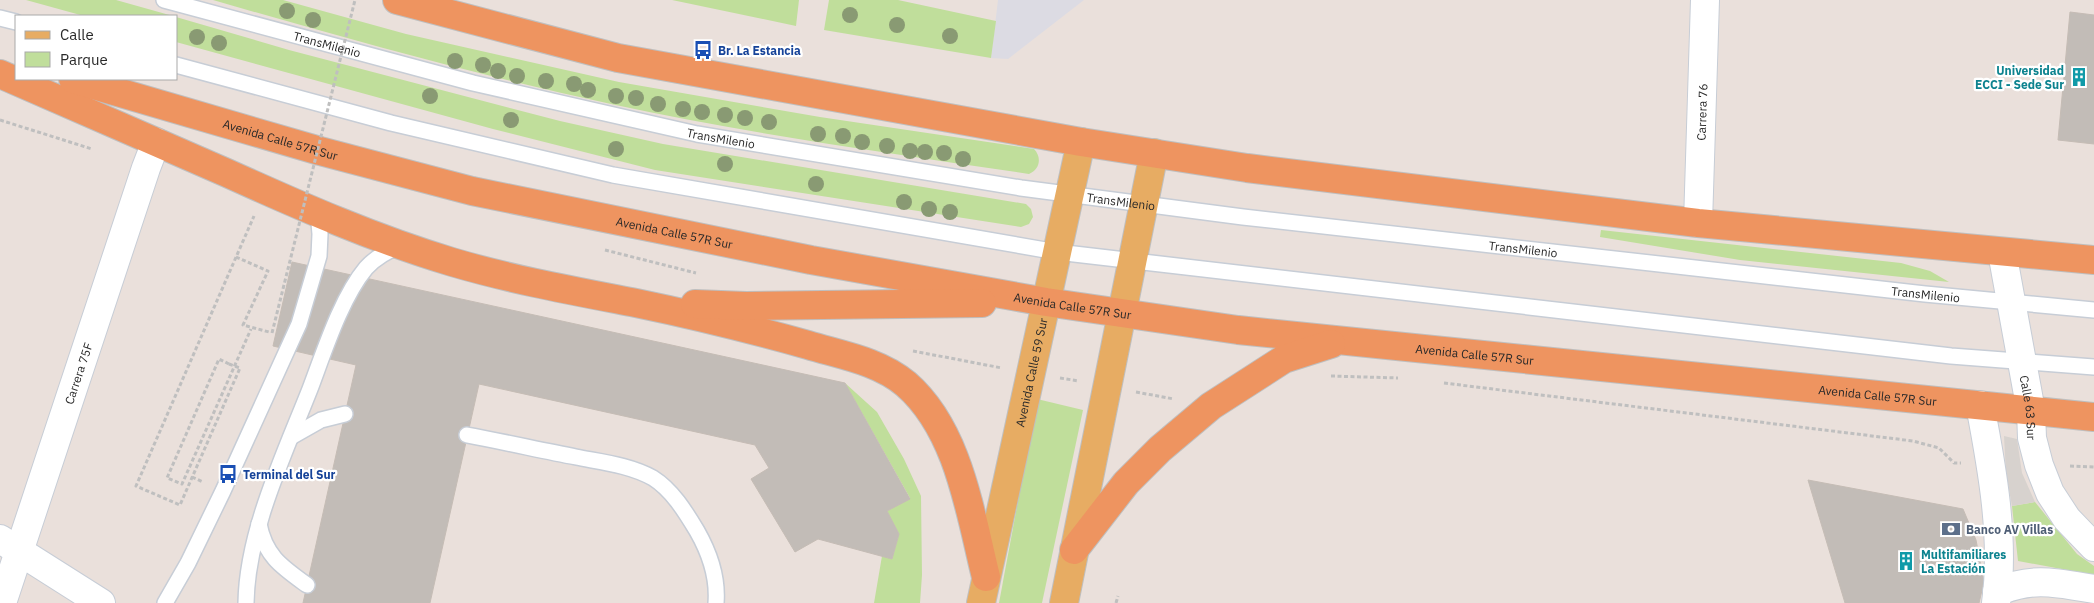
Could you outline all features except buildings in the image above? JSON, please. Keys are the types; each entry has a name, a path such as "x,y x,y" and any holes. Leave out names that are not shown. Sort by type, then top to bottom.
{"highway":[{"path":"397,0 618,58 1081,142 1284,174 1698,223 2094,260"},
{"path":"0,58 15,63"},
{"path":"0,74 318,212 401,245 496,274 765,333 858,360 885,370 906,384 923,402 945,437 961,474 983,590"},
{"name":"Avenida Calle 57R Sur","path":"76,80 320,151 472,190 811,260 1046,302 1238,330 2094,417"},
{"path":"634,303 755,306 1046,302"},
{"path":"1074,550 1126,483 1160,449 1211,406 1284,359 1342,340"}],"main road":[{"name":"Avenida Calle 59 Sur","path":"983,590 1081,142"},
{"path":"1064,603 1154,153"}],"street":[{"name":"Carrera 76","path":"1698,223 1704,0"},
{"name":"Carrera 75F","path":"2,603 10,545 156,142"},
{"name":"Calle 63 Sur","path":"2002,252 2031,411 2032,438 2039,465 2050,493 2067,519 2094,547"},
{"path":"1980,405 1995,495 1997,597"},
{"path":"10,545 101,603"},
{"path":"1997,597 2011,586 2027,582 2049,582 2094,589"}],"lane":[{"name":"TransMilenio","path":"164,0 473,83 697,134 1070,195 1915,292 2094,310"},
{"path":"0,18 15,22"},
{"path":"178,66 391,123 613,175 1057,252 1951,356 2094,367"},
{"path":"165,603 188,563 299,324 319,256 318,212"},
{"path":"247,600 249,560 259,523 334,326 346,300 365,269 378,257 401,245"},
{"path":"291,437 321,420 345,414"},
{"path":"468,435 602,462 638,471 654,479 672,495 706,546 714,574 716,603"},
{"path":"259,523 265,546 278,564 307,585"}],"path":[{"path":"236,257 268,272 242,325 251,329 274,333 355,0"},
{"path":"251,329 182,484 167,478 219,360 229,364 240,368 180,505 136,486 256,211"},
{"path":"910,350 1211,406"},
{"path":"1324,376 1399,378"},
{"path":"1438,382 1913,441 1939,448 1954,463"},
{"path":"1116,603 1118,596"}],"shaded area":[{"path":"998,0 1084,0 1008,59 991,58"},
{"path":"2004,436 2017,439 2022,473 2035,502 2012,506 2006,473"}],"green space":[{"path":"26,0 116,0 169,15 80,15"},
{"path":"213,0 283,0 406,34 619,82 820,117 1034,149 1037,152 1039,163 1036,170 1029,174 819,142 663,115 561,93 461,68"},
{"path":"672,0 799,0 796,26"},
{"path":"829,0 898,0 996,21 991,58 824,30"},
{"path":"178,18 289,50 560,121 663,144 1026,204 1031,209 1033,217 1029,224 1021,227 655,170 493,129 178,43"},
{"path":"1601,230 1901,263 1930,271 1949,282 1740,260 1600,237"},
{"path":"845,383 877,412 904,459 921,496 922,575 920,603 874,603 882,556 892,559 899,534 887,511 910,498"},
{"path":"1037,399 1083,410 1042,603 999,603"},
{"path":"2035,502 2077,554 2094,566 2094,575 2018,561 2012,506"}],"place":[{"name":"Br. La Estancia","path":"703,50"},
{"name":"Universidad ECCI - Sede Sur","path":"2079,77"},
{"name":"Terminal del Sur","path":"228,474"},
{"name":"Banco AV Villas","path":"1951,529"},
{"name":"Multifamiliares La Estación","path":"1906,561"}]}
